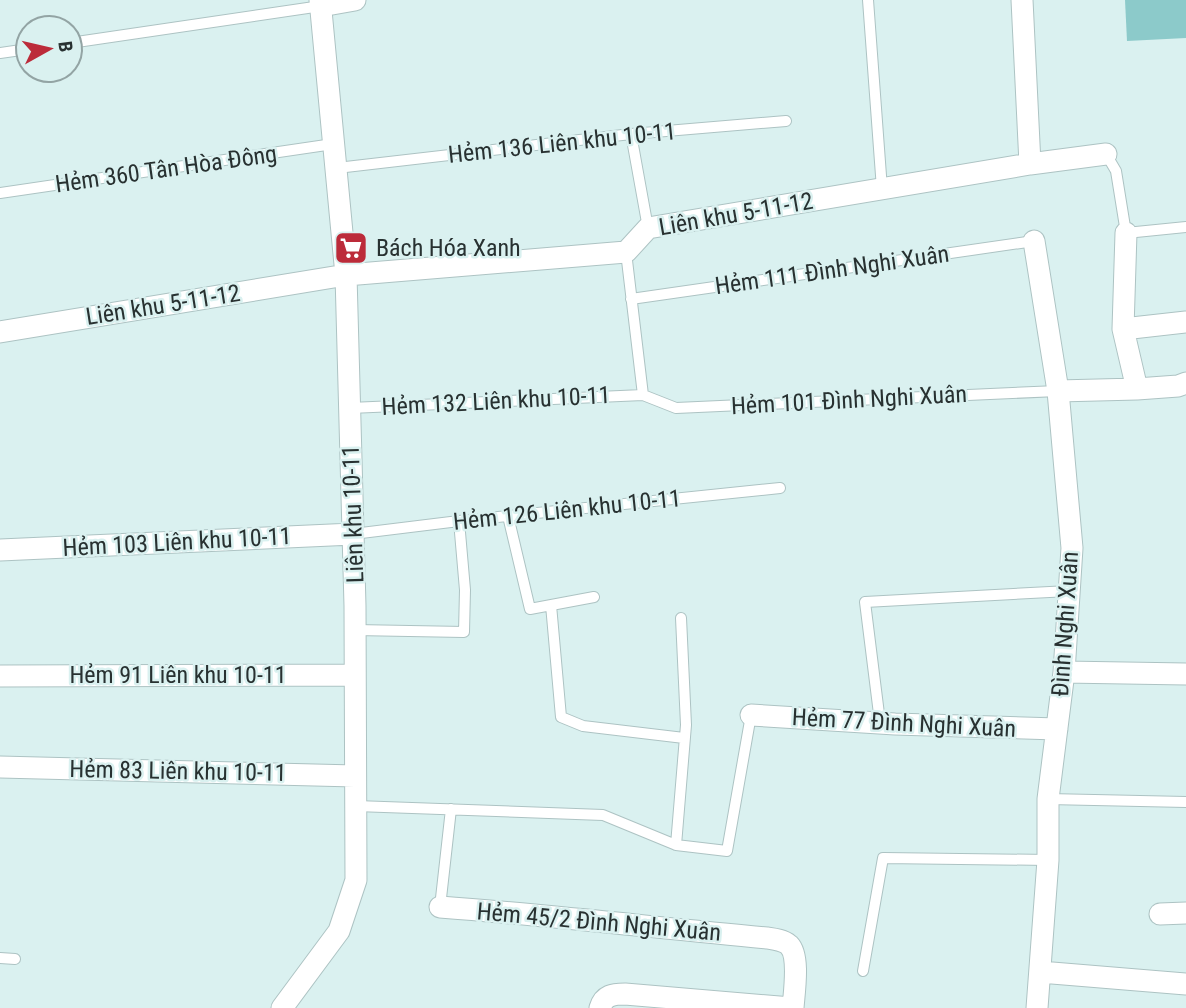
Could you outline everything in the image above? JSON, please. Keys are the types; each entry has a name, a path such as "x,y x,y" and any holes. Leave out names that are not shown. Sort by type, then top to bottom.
{"street":[{"path":"321,3 355,0"},
{"path":"1022,0 1030,164"},
{"name":"Liên khu 10-11","path":"282,1008 340,931 356,880 355,630 346,275 321,3"},
{"name":"Liên khu 5-11-12","path":"0,331 346,275 626,252 648,228 1030,164 1106,154"},
{"path":"1126,233 1123,329 1137,389"},
{"name":"Đình Nghi Xuân","path":"1034,241 1058,391 1072,548 1063,672 1048,799 1048,860 1037,1008"},
{"path":"1123,329 1186,322"},
{"path":"1058,391 1137,389 1186,383"},
{"name":"Hẻm 103 Liên khu 10-11","path":"0,550 353,534"},
{"path":"1063,672 1186,674"},
{"name":"Hẻm 91 Liên khu 10-11","path":"0,676 355,675"},
{"name":"Hẻm 77 Đình Nghi Xuân","path":"751,715 1056,729"},
{"name":"Hẻm 83 Liên khu 10-11","path":"0,767 355,776"},
{"name":"Hẻm 45/2 Đình Nghi Xuân","path":"440,907 767,938 784,942 791,947 795,958 792,1008"},
{"path":"1160,914 1186,913"},
{"path":"1040,972 1186,984"},
{"path":"600,1008 607,996 625,994 792,1008"}],"lane":[{"path":"868,0 882,189"},
{"path":"84,41 321,3"},
{"name":"Hẻm 136 Liên khu 10-11","path":"337,168 631,134 786,121"},
{"path":"631,134 648,228"},
{"name":"Hẻm 360 Tân Hòa Đông","path":"0,194 333,144"},
{"path":"1106,154 1116,171 1126,233 1186,227"},
{"name":"Hẻm 111 Đình Nghi Xuân","path":"631,299 1034,241"},
{"path":"626,252 643,395"},
{"name":"Hẻm 101 Đình Nghi Xuân","path":"643,395 676,408 1058,391"},
{"name":"Hẻm 132 Liên khu 10-11","path":"349,408 643,395"},
{"name":"Hẻm 126 Liên khu 10-11","path":"353,534 780,488"},
{"path":"508,516 530,609 594,597"},
{"path":"355,630 464,632 459,521"},
{"path":"880,722 865,602 1069,592"},
{"path":"551,606 561,717 583,726 684,738"},
{"path":"676,845 686,725 681,618"},
{"path":"356,806 603,815 676,845 727,851 751,715"},
{"path":"1048,799 1186,802"},
{"name":"Hẻm 45/2 Đình Nghi Xuân","path":"440,907 451,809"},
{"path":"863,971 883,858 1048,860"},
{"path":"0,958 15,959"}],"shaded area":[{"path":"1125,0 1186,0 1186,38 1127,41"}],"place":[{"name":"Bách Hóa Xanh","path":"351,248"}]}
